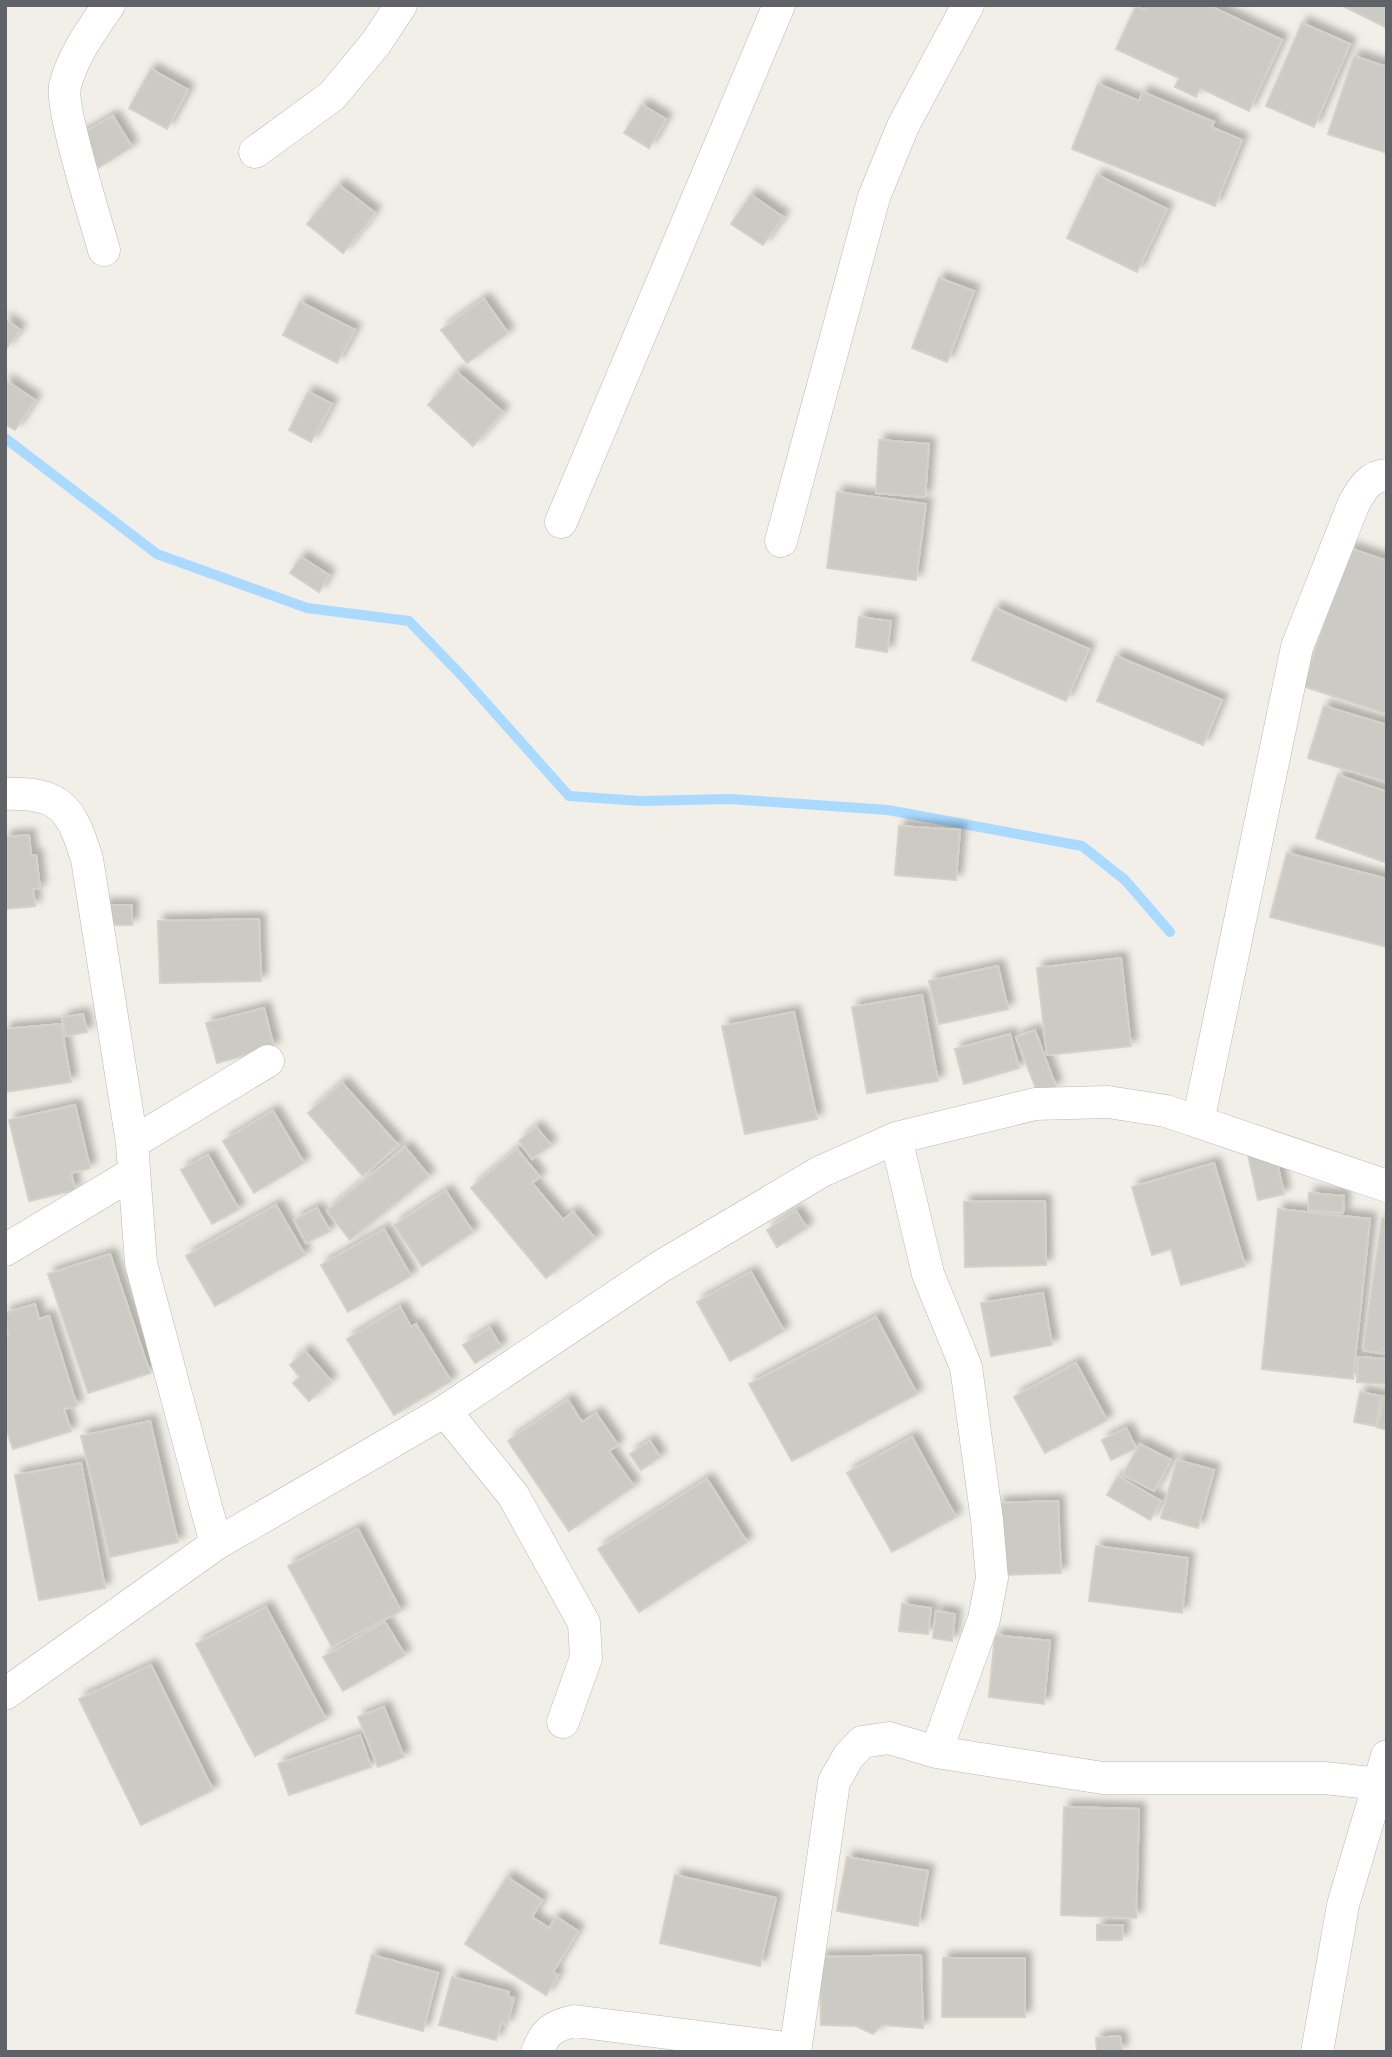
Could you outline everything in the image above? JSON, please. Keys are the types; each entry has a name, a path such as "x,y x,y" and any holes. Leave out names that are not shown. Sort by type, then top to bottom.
{"street":[{"path":"104,250 71,127 64,89 80,46 109,5"},
{"path":"255,152 332,96 376,43 401,5"},
{"path":"561,522 779,5"},
{"path":"781,541 874,197 903,126 968,5"},
{"path":"1198,1122 1297,647 1354,503 1366,484 1378,476 1387,475"},
{"path":"5,794 36,793 58,803 76,824 87,859 132,1143 132,1174 141,1263 216,1544"},
{"path":"132,1143 268,1061"},
{"path":"5,1694 216,1544 445,1411 660,1267 820,1172 896,1138 1034,1104 1108,1102 1166,1111 1387,1185"},
{"path":"896,1138 928,1274 966,1367 987,1520 992,1578 984,1619 936,1752"},
{"path":"5,1250 132,1174"},
{"path":"445,1411 513,1495 584,1623 586,1658 564,1723"},
{"path":"537,2052 543,2037 554,2025 574,2021 795,2050 814,1936 834,1782 848,1757 862,1742 888,1738 936,1752 1103,1778 1324,1778 1384,1770 1343,1905 1317,2052"}],"building":[{"path":"1147,5 1208,5 1282,40 1249,111 1200,88 1196,97 1175,87 1179,78 1116,49 1136,6 1145,10"},
{"path":"1341,5 1387,5 1387,28"},
{"path":"1302,23 1350,44 1314,127 1266,106"},
{"path":"1354,56 1387,67 1387,153 1328,134"},
{"path":"151,69 188,90 167,129 129,108"},
{"path":"1098,84 1139,101 1143,92 1214,122 1211,127 1242,140 1215,206 1072,149"},
{"path":"642,105 666,119 649,148 624,133"},
{"path":"113,116 132,147 98,168 78,136"},
{"path":"1097,175 1167,209 1137,272 1067,238"},
{"path":"339,185 375,213 343,253 307,224"},
{"path":"751,195 783,217 763,245 731,224"},
{"path":"939,278 974,291 947,362 912,348"},
{"path":"484,299 508,333 467,363 441,330"},
{"path":"300,302 355,330 337,363 283,335"},
{"path":"5,319 20,330 5,350"},
{"path":"457,372 503,412 473,446 428,405"},
{"path":"5,380 35,400 15,430 5,424"},
{"path":"308,392 332,404 311,442 289,430"},
{"path":"879,440 929,444 925,497 876,493"},
{"path":"837,492 926,504 916,580 827,568"},
{"path":"1349,548 1387,561 1387,714 1303,686"},
{"path":"301,557 329,575 319,592 290,573"},
{"path":"995,608 1089,649 1066,701 972,660"},
{"path":"859,617 891,621 887,652 856,647"},
{"path":"1116,656 1222,700 1203,745 1097,701"},
{"path":"1324,706 1387,725 1387,782 1308,758"},
{"path":"1338,775 1387,792 1387,863 1316,838"},
{"path":"899,826 960,830 956,880 895,875"},
{"path":"29,835 31,855 36,855 40,889 33,889 35,906 5,909 5,837"},
{"path":"1287,853 1387,879 1387,947 1270,917"},
{"path":"103,905 132,905 132,925 104,925"},
{"path":"259,919 261,981 160,983 158,921"},
{"path":"1121,958 1131,1046 1047,1055 1037,968"},
{"path":"998,966 1008,1009 939,1024 929,981"},
{"path":"922,995 938,1081 867,1093 852,1007"},
{"path":"264,1008 274,1047 217,1063 206,1023"},
{"path":"794,1012 817,1119 745,1134 722,1026"},
{"path":"83,1014 87,1032 66,1036 62,1018"},
{"path":"61,1024 71,1082 5,1092 5,1029"},
{"path":"1035,1030 1056,1087 1038,1094 1016,1037"},
{"path":"1010,1034 1019,1068 964,1084 955,1049"},
{"path":"342,1083 398,1145 363,1176 308,1113"},
{"path":"75,1105 90,1168 71,1173 75,1190 29,1201 9,1120"},
{"path":"273,1111 304,1163 254,1193 223,1141"},
{"path":"536,1127 551,1145 532,1159 519,1141"},
{"path":"405,1147 429,1176 350,1240 327,1211"},
{"path":"517,1149 540,1177 532,1183 563,1220 573,1212 595,1238 546,1278 471,1188"},
{"path":"1274,1149 1284,1194 1258,1200 1248,1155"},
{"path":"208,1155 239,1209 212,1224 181,1170"},
{"path":"1214,1163 1245,1266 1181,1285 1171,1249 1152,1255 1132,1187"},
{"path":"446,1191 473,1232 422,1266 394,1225"},
{"path":"1309,1193 1344,1196 1343,1213 1308,1210"},
{"path":"1045,1201 1046,1265 965,1267 964,1202"},
{"path":"276,1205 305,1255 215,1306 186,1256"},
{"path":"317,1208 330,1231 306,1243 294,1220"},
{"path":"1278,1209 1370,1219 1353,1379 1262,1369"},
{"path":"796,1211 807,1228 777,1247 767,1230"},
{"path":"1382,1218 1387,1219 1387,1354 1363,1350"},
{"path":"384,1229 411,1276 348,1312 321,1265"},
{"path":"110,1254 150,1373 88,1393 48,1274"},
{"path":"751,1272 784,1331 730,1361 697,1302"},
{"path":"1043,1293 1052,1345 991,1356 981,1303"},
{"path":"35,1304 39,1319 49,1316 77,1406 64,1409 71,1431 13,1449 5,1425 5,1336 9,1335 5,1313"},
{"path":"400,1307 411,1327 416,1324 451,1381 394,1415 347,1339"},
{"path":"876,1317 917,1394 792,1461 749,1384"},
{"path":"490,1328 501,1347 475,1363 463,1345"},
{"path":"305,1351 331,1381 309,1401 293,1383 300,1377 290,1365"},
{"path":"1358,1357 1387,1359 1387,1384 1357,1382"},
{"path":"1076,1363 1107,1420 1045,1453 1014,1397"},
{"path":"1360,1392 1381,1396 1376,1426 1354,1422"},
{"path":"1384,1396 1387,1397 1387,1430 1377,1427"},
{"path":"568,1400 582,1422 596,1413 618,1445 609,1451 634,1486 569,1531 508,1441"},
{"path":"150,1421 178,1542 110,1557 81,1436"},
{"path":"1126,1428 1136,1448 1111,1460 1102,1440"},
{"path":"912,1437 956,1517 892,1552 847,1473"},
{"path":"650,1441 660,1457 641,1470 630,1454"},
{"path":"1140,1444 1171,1460 1154,1491 1123,1475"},
{"path":"1177,1460 1214,1470 1198,1528 1161,1518"},
{"path":"81,1463 105,1588 39,1600 15,1475"},
{"path":"1118,1476 1161,1501 1150,1520 1107,1495"},
{"path":"707,1479 747,1542 639,1612 598,1549"},
{"path":"1058,1501 1061,1573 1001,1575 998,1503"},
{"path":"358,1529 401,1611 332,1647 288,1566"},
{"path":"1096,1546 1188,1558 1182,1613 1089,1601"},
{"path":"902,1604 931,1608 928,1634 899,1631"},
{"path":"266,1607 326,1719 255,1756 196,1644"},
{"path":"936,1611 955,1614 952,1641 933,1638"},
{"path":"385,1622 405,1655 343,1691 323,1657"},
{"path":"995,1635 1050,1641 1044,1704 989,1697"},
{"path":"151,1665 213,1790 141,1825 79,1699"},
{"path":"384,1707 404,1757 378,1767 358,1717"},
{"path":"360,1735 371,1767 289,1795 278,1764"},
{"path":"1064,1807 1139,1809 1136,1918 1061,1915"},
{"path":"847,1857 928,1871 918,1926 837,1911"},
{"path":"675,1875 776,1898 760,1966 660,1943"},
{"path":"507,1877 542,1900 532,1917 549,1928 556,1917 578,1931 553,1972 558,1975 546,1995 465,1944"},
{"path":"1097,1925 1123,1925 1122,1940 1097,1940"},
{"path":"372,1955 438,1973 423,2031 356,2013"},
{"path":"921,1955 923,2028 882,2025 873,2034 856,2026 821,2025 820,1957"},
{"path":"943,1958 1025,1958 1025,2017 942,2017"},
{"path":"452,1977 509,1992 508,1997 514,1998 507,2025 501,2023 496,2040 439,2025"},
{"path":"1120,2036 1122,2051 1097,2052 1096,2038"}],"waterway":[{"path":"5,438 157,554 307,608 409,621 569,796 641,801 730,799 888,810 1082,846 1125,880 1170,932"}]}
